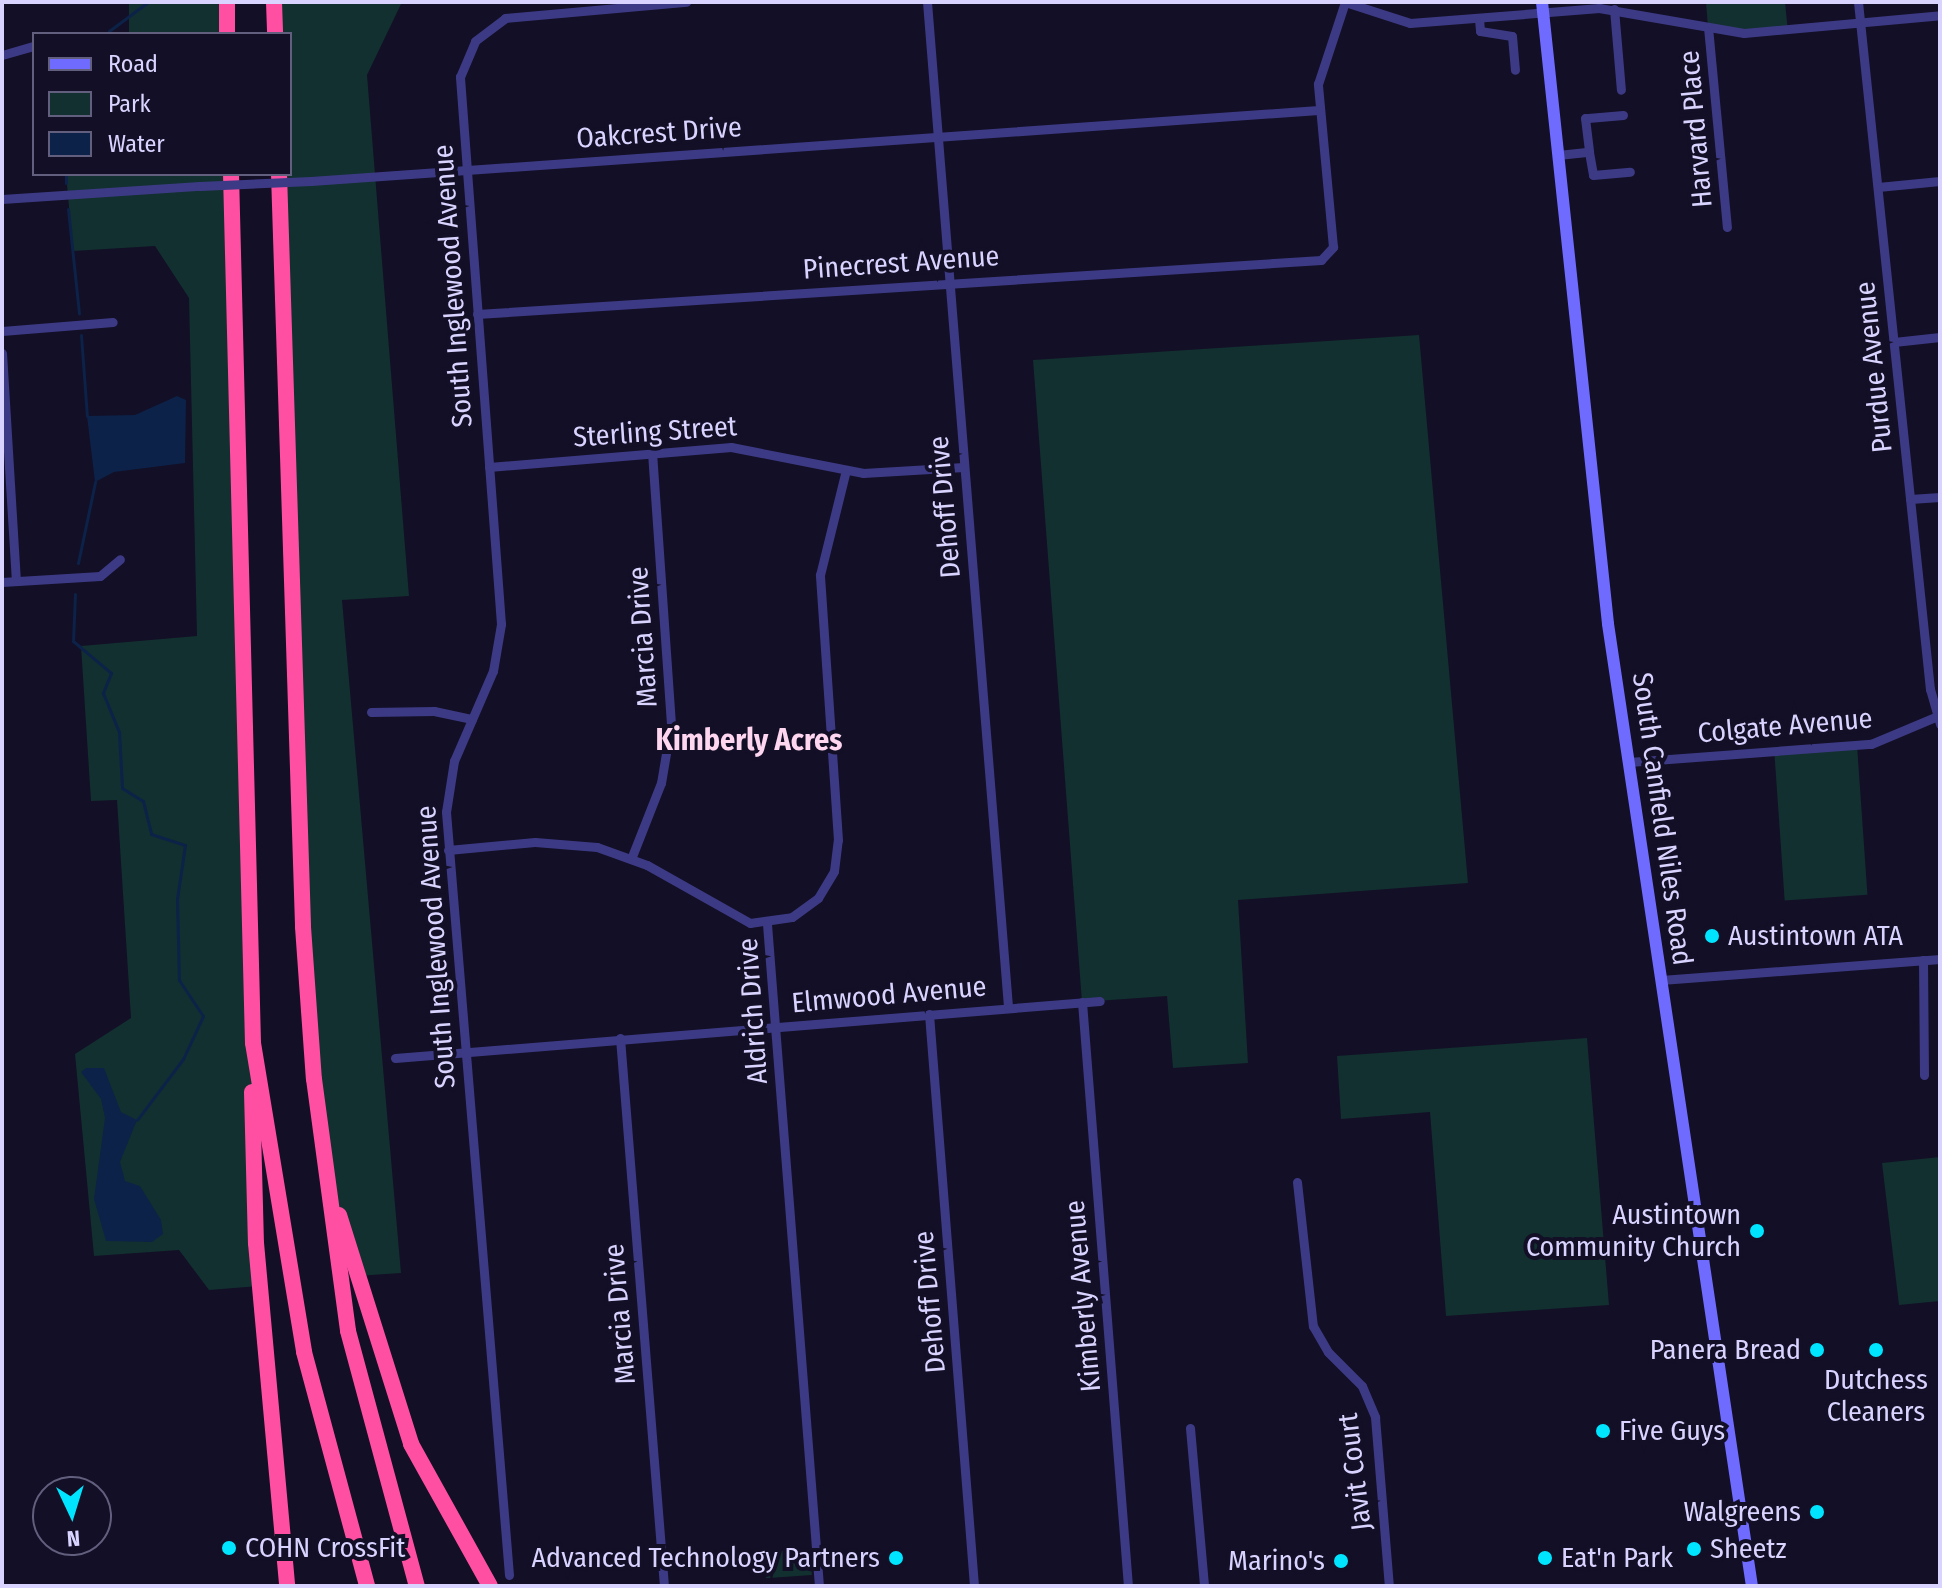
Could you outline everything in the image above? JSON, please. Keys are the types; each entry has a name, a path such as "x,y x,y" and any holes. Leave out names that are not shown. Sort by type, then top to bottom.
{"highway":[{"path":"227,2 227,32"},
{"path":"274,2 275,32"},
{"path":"231,176 253,1043 253,1206 287,1586"},
{"path":"279,178 303,927 326,1171 353,1356 417,1586"},
{"path":"253,1043 304,1352 367,1586"},
{"path":"326,1171 405,1429 441,1509 490,1586"}],"main road":[{"name":"South Canfield Niles Road","path":"1543,7 1596,527 1752,1586"}],"street":[{"name":"South Inglewood Avenue","path":"509,1575 448,850 448,785 501,635 460,77 475,41 516,15 686,2"},
{"name":"Dehoff Drive","path":"927,2 1008,1007"},
{"path":"1319,110 1323,57 1345,2 1410,23 1479,19 1543,7 1660,11 1708,27 1781,33 1940,15"},
{"name":"Purdue Avenue","path":"1858,2 1910,499 1939,719"},
{"path":"1614,9 1621,90"},
{"path":"1479,19 1480,31 1512,36 1515,70"},
{"name":"Harvard Place","path":"1708,27 1727,227"},
{"path":"2,55 32,47"},
{"name":"Oakcrest Drive","path":"2,199 279,178 311,181 1319,110"},
{"name":"Pinecrest Avenue","path":"477,314 1327,257 1333,247 1319,110"},
{"path":"1623,115 1585,118 1589,152 1593,175 1630,172"},
{"path":"1558,155 1589,152"},
{"path":"1878,187 1940,181"},
{"path":"2,331 113,322"},
{"path":"1894,342 1940,337"},
{"path":"2,353 16,581"},
{"name":"Sterling Street","path":"489,467 751,447 846,470 964,467"},
{"name":"Marcia Drive","path":"631,859 661,783 671,724 652,454"},
{"name":"Aldrich Drive","path":"819,1586 767,924 792,917 818,898 837,858 819,594 846,470"},
{"path":"1910,499 1940,497"},
{"path":"2,582 100,576 120,559"},
{"path":"371,712 434,711 472,719"},
{"name":"Colgate Avenue","path":"1629,762 1871,744 1939,719"},
{"path":"448,850 559,842 631,859 733,919 767,924"},
{"path":"1661,980 1940,959"},
{"path":"1923,960 1924,1075"},
{"name":"Elmwood Avenue","path":"395,1058 1100,1001"},
{"name":"Kimberly Avenue","path":"1082,1002 1128,1586"},
{"name":"Dehoff Drive","path":"929,1014 974,1586"},
{"name":"Marcia Drive","path":"620,1038 664,1586"},
{"name":"Javit Court","path":"1297,1182 1313,1326 1328,1352 1362,1386 1375,1417 1389,1586"},
{"path":"1190,1428 1204,1586"}],"green space":[{"path":"129,2 227,2 227,32 129,32"},
{"path":"274,2 402,2 367,75 409,596 342,600 401,1273 356,1276 326,1171 314,1079 279,176 292,176 292,32 275,32"},
{"path":"1706,2 1785,2 1788,32 1708,27"},
{"path":"66,176 231,176 260,1286 209,1290 179,1250 94,1256 75,1054 131,1018 117,800 91,801 81,646 197,636 189,298 155,246 73,251"},
{"path":"1419,335 1468,883 1238,900 1248,1063 1173,1068 1167,996 1082,1002 1033,360"},
{"path":"1857,745 1867,895 1785,900 1774,751"},
{"path":"1587,1038 1609,1305 1446,1316 1430,1112 1341,1119 1337,1056"},
{"path":"1940,1157 1940,1301 1899,1305 1882,1163"},
{"path":"810,1549 812,1575 766,1578 764,1552"}],"water":[{"path":"177,396 186,400 185,463 114,472 95,482 87,416 135,415"},
{"path":"86,1068 104,1068 121,1112 137,1120 120,1162 125,1181 140,1186 161,1220 163,1234 152,1242 106,1241 94,1199 105,1118 101,1099 81,1072"}],"waterway":[{"path":"109,31 148,2"},
{"path":"66,176 66,183"},
{"path":"68,209 79,313"},
{"path":"81,335 87,416"},
{"path":"78,563 95,482"},
{"path":"75,594 73,641 111,673 103,693 119,732 122,788 143,801 151,834 185,845 177,899 179,980 203,1016 183,1059 137,1120"}],"place":[{"name":"Austintown ATA","path":"1712,936"},
{"name":"Austintown Community Church","path":"1757,1231"},
{"name":"Panera Bread","path":"1817,1350"},
{"name":"Dutchess Cleaners","path":"1876,1350"},
{"name":"Five Guys","path":"1603,1431"},
{"name":"Walgreens","path":"1817,1512"},
{"name":"COHN CrossFit","path":"229,1548"},
{"name":"Sheetz","path":"1694,1549"},
{"name":"Advanced Technology Partners","path":"896,1558"},
{"name":"Eat'n Park","path":"1545,1558"},
{"name":"Marino's","path":"1341,1561"}],"district":[{"name":"Kimberly Acres","path":"749,740"}]}
